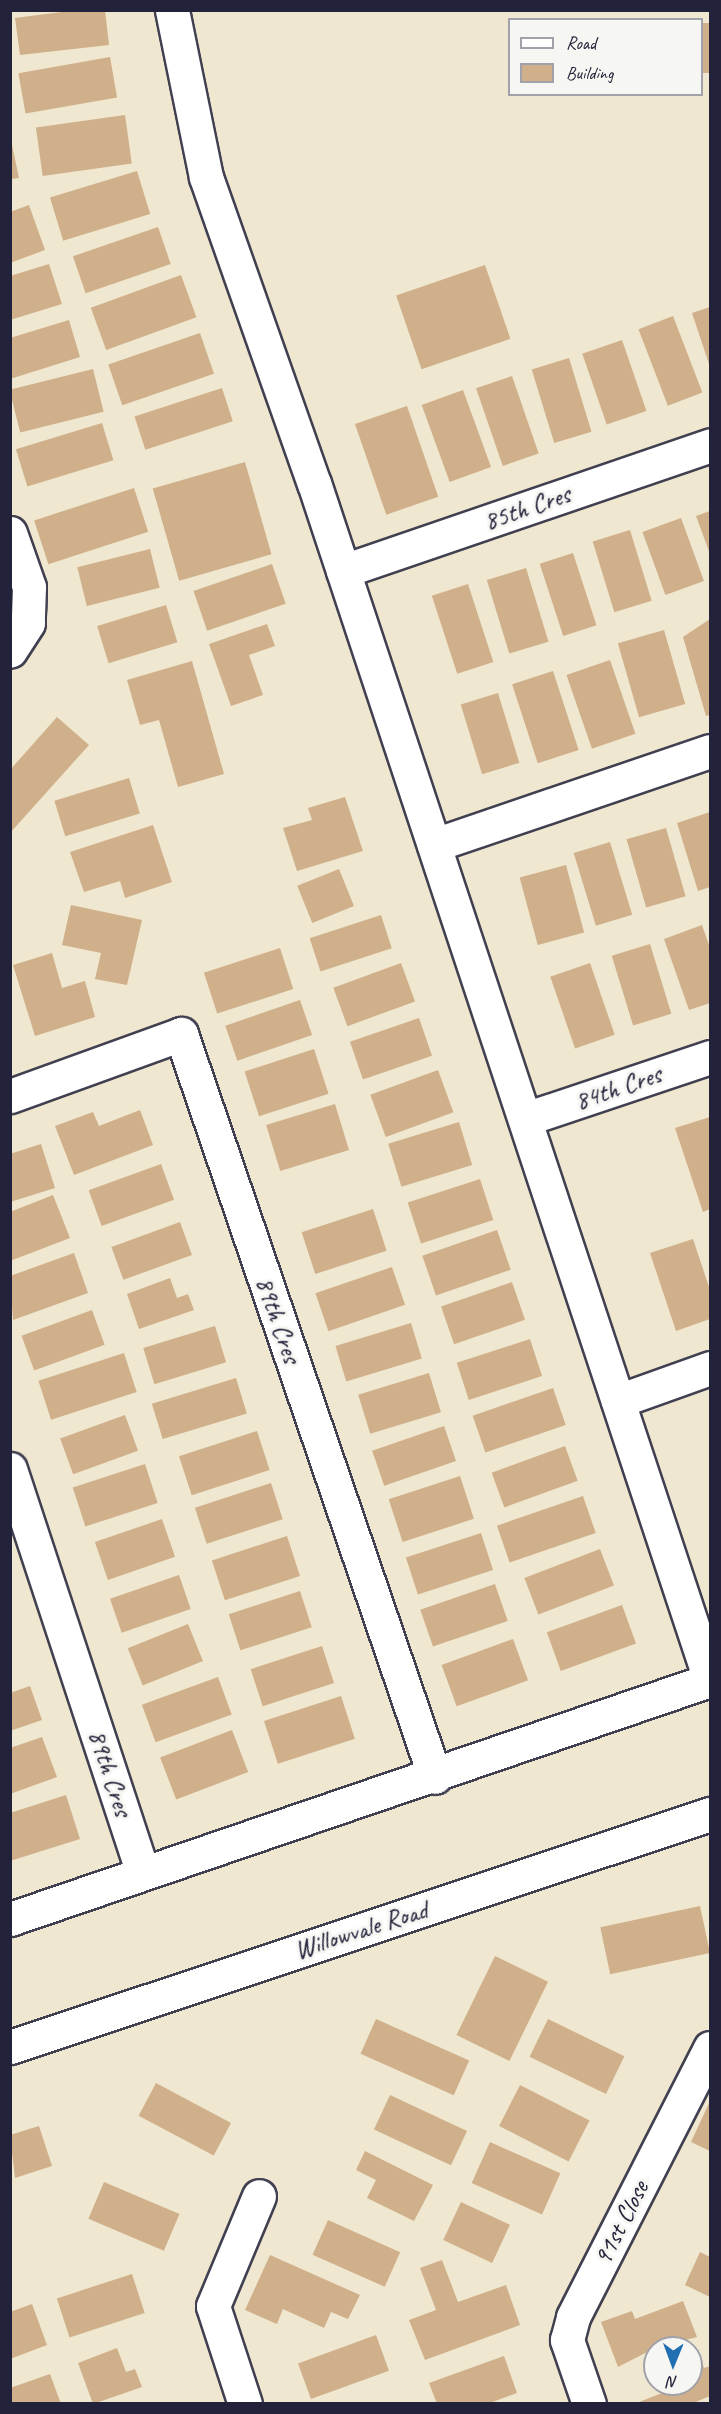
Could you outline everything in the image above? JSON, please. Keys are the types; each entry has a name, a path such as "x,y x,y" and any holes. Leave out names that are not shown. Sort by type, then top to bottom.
{"street":[{"path":"10,1919 142,1871 435,1776 710,1680 343,571 206,177 172,10"},
{"name":"85th Cres","path":"343,571 711,446"},
{"path":"10,533 29,587 28,623 10,651"},
{"path":"434,844 711,751"},
{"name":"89th Cres","path":"10,1096 181,1034 435,1776"},
{"name":"84th Cres","path":"525,1119 711,1057"},
{"path":"618,1401 711,1368"},
{"name":"89th Cres","path":"10,1469 142,1871"},
{"name":"Willowvale Road","path":"10,2047 711,1814"},
{"name":"91st Close","path":"589,2403 567,2340 573,2317 711,2048"},
{"path":"245,2403 213,2306 259,2196"}],"building":[{"path":"77,10 105,10 109,45 20,55 15,18"},
{"path":"703,23 710,23 710,73 703,73"},
{"path":"110,57 117,97 26,114 18,73"},
{"path":"125,115 132,164 43,176 36,128"},
{"path":"10,135 19,178 10,179"},
{"path":"137,171 150,214 63,241 50,198"},
{"path":"29,205 45,250 10,263 10,212"},
{"path":"158,227 171,264 86,293 73,256"},
{"path":"49,264 62,304 10,320 10,276"},
{"path":"485,265 510,339 422,369 396,296"},
{"path":"181,275 196,317 106,350 91,308"},
{"path":"710,307 710,367 692,313"},
{"path":"673,316 702,393 668,406 638,329"},
{"path":"69,320 80,357 10,379 10,338"},
{"path":"200,333 214,374 122,405 108,365"},
{"path":"622,340 646,411 607,425 582,354"},
{"path":"569,358 592,432 554,443 532,369"},
{"path":"93,369 104,412 20,432 10,390"},
{"path":"512,376 539,454 503,466 476,388"},
{"path":"222,388 233,421 145,450 135,416"},
{"path":"463,390 491,467 450,482 422,405"},
{"path":"407,406 438,497 386,515 355,424"},
{"path":"102,423 113,460 27,487 16,449"},
{"path":"245,462 271,554 179,581 153,488"},
{"path":"134,488 148,532 48,564 34,520"},
{"path":"710,511 710,554 696,516"},
{"path":"681,518 704,581 665,595 642,532"},
{"path":"630,530 652,601 614,612 593,541"},
{"path":"150,549 160,588 87,606 77,567"},
{"path":"573,553 596,625 563,636 540,564"},
{"path":"272,564 286,604 207,631 194,591"},
{"path":"526,568 549,642 509,654 487,580"},
{"path":"468,584 493,662 457,674 432,596"},
{"path":"166,605 177,642 109,663 97,626"},
{"path":"710,619 710,715 706,716 683,637"},
{"path":"267,624 275,646 249,655 263,695 231,706 209,644"},
{"path":"664,630 685,704 639,717 618,643"},
{"path":"610,660 635,734 592,749 567,675"},
{"path":"192,661 224,774 178,787 159,720 140,725 127,680"},
{"path":"553,671 579,750 538,763 512,684"},
{"path":"498,693 519,763 482,774 461,704"},
{"path":"57,717 89,745 10,833 10,770"},
{"path":"129,778 140,813 65,836 54,801"},
{"path":"345,797 363,851 297,871 283,828 312,820 308,808"},
{"path":"710,812 710,887 698,891 677,823"},
{"path":"153,825 172,882 125,898 120,881 84,892 70,852"},
{"path":"666,828 686,896 646,908 627,839"},
{"path":"610,842 632,915 596,926 574,853"},
{"path":"566,865 584,933 538,945 520,877"},
{"path":"339,869 354,906 312,923 297,886"},
{"path":"71,905 142,920 127,985 95,979 101,953 62,945"},
{"path":"381,915 392,948 320,971 310,938"},
{"path":"702,925 710,948 710,1003 689,1010 664,939"},
{"path":"650,944 671,1014 633,1026 612,956"},
{"path":"280,948 293,989 217,1014 204,973"},
{"path":"52,953 62,988 85,981 95,1017 35,1036 13,965"},
{"path":"401,963 415,1002 347,1026 333,988"},
{"path":"590,963 615,1035 575,1049 550,977"},
{"path":"300,1000 312,1035 237,1061 225,1026"},
{"path":"419,1018 432,1056 363,1080 350,1042"},
{"path":"314,1049 329,1094 259,1116 245,1072"},
{"path":"438,1070 453,1112 386,1137 370,1095"},
{"path":"335,1104 349,1150 280,1171 266,1125"},
{"path":"140,1110 153,1145 74,1175 55,1126 93,1112 99,1126"},
{"path":"710,1117 710,1209 703,1212 675,1128"},
{"path":"459,1122 472,1165 401,1187 388,1144"},
{"path":"41,1144 55,1188 10,1202 10,1154"},
{"path":"161,1164 174,1200 102,1226 89,1190"},
{"path":"480,1179 493,1220 421,1243 408,1202"},
{"path":"53,1195 70,1238 10,1261 10,1212"},
{"path":"373,1209 387,1251 315,1274 302,1232"},
{"path":"180,1222 192,1255 123,1280 111,1247"},
{"path":"497,1230 511,1270 436,1295 422,1256"},
{"path":"693,1239 710,1290 710,1319 676,1331 650,1253"},
{"path":"74,1253 88,1293 13,1320 10,1276"},
{"path":"392,1267 405,1305 328,1331 315,1293"},
{"path":"170,1278 177,1298 188,1294 194,1310 139,1329 127,1294"},
{"path":"512,1282 525,1320 454,1344 441,1306"},
{"path":"92,1310 105,1345 34,1370 22,1336"},
{"path":"411,1323 422,1358 346,1381 335,1346"},
{"path":"215,1326 226,1362 154,1384 143,1348"},
{"path":"530,1339 542,1376 469,1400 457,1363"},
{"path":"124,1353 137,1392 51,1420 38,1381"},
{"path":"429,1373 441,1412 370,1434 358,1395"},
{"path":"236,1378 247,1413 163,1439 152,1404"},
{"path":"553,1388 566,1425 485,1453 473,1416"},
{"path":"125,1415 138,1451 73,1474 60,1439"},
{"path":"444,1426 456,1461 384,1486 372,1451"},
{"path":"257,1431 270,1470 192,1495 179,1456"},
{"path":"565,1446 578,1481 504,1507 492,1473"},
{"path":"145,1464 158,1503 85,1526 73,1487"},
{"path":"460,1476 474,1519 403,1542 389,1499"},
{"path":"271,1483 283,1519 207,1544 195,1508"},
{"path":"583,1496 596,1533 510,1563 497,1526"},
{"path":"162,1519 175,1557 108,1580 95,1542"},
{"path":"481,1533 493,1570 418,1595 406,1557"},
{"path":"287,1536 300,1576 225,1600 212,1560"},
{"path":"600,1549 614,1585 538,1614 524,1578"},
{"path":"179,1575 191,1609 122,1633 110,1599"},
{"path":"495,1584 508,1621 433,1647 420,1610"},
{"path":"300,1591 312,1627 240,1650 229,1614"},
{"path":"622,1605 636,1644 561,1671 547,1632"},
{"path":"188,1624 203,1661 143,1685 128,1648"},
{"path":"513,1639 528,1680 457,1706 442,1665"},
{"path":"322,1646 334,1683 263,1706 251,1669"},
{"path":"218,1677 232,1715 156,1742 142,1705"},
{"path":"30,1686 42,1720 10,1731 10,1693"},
{"path":"341,1696 355,1739 278,1764 264,1721"},
{"path":"232,1730 248,1772 176,1800 160,1758"},
{"path":"42,1737 57,1777 10,1794 10,1748"},
{"path":"66,1795 80,1839 10,1861 10,1813"},
{"path":"700,1906 710,1953 610,1974 600,1927"},
{"path":"495,1956 548,1982 509,2061 456,2035"},
{"path":"376,2019 469,2060 454,2095 361,2054"},
{"path":"548,2019 624,2056 606,2094 530,2057"},
{"path":"156,2083 231,2123 214,2156 139,2116"},
{"path":"520,2085 589,2120 569,2161 499,2126"},
{"path":"390,2095 467,2131 451,2165 374,2129"},
{"path":"710,2101 710,2151 691,2142"},
{"path":"39,2126 52,2166 15,2178 10,2135"},
{"path":"490,2142 560,2173 542,2214 472,2183"},
{"path":"365,2151 433,2185 414,2221 367,2198 376,2180 356,2170"},
{"path":"104,2182 179,2214 164,2251 88,2219"},
{"path":"461,2202 510,2225 492,2263 443,2240"},
{"path":"328,2220 400,2252 385,2287 313,2255"},
{"path":"700,2252 710,2257 710,2297 685,2285"},
{"path":"270,2255 360,2295 348,2319 331,2312 324,2328 283,2309 277,2324 245,2310"},
{"path":"442,2260 458,2302 506,2285 520,2325 425,2360 409,2320 436,2310 420,2268"},
{"path":"132,2274 145,2313 70,2337 57,2298"},
{"path":"683,2301 697,2336 643,2336 643,2354 618,2367 601,2322 632,2311 635,2319"},
{"path":"32,2304 47,2345 10,2359 10,2312"},
{"path":"376,2335 389,2371 311,2399 298,2363"},
{"path":"117,2348 126,2372 135,2369 142,2387 93,2404 78,2363"},
{"path":"504,2356 517,2393 487,2404 437,2404 429,2383"},
{"path":"703,2365 704,2368 710,2366 710,2396 691,2404 634,2404 654,2396 703,2396"},
{"path":"50,2374 61,2404 10,2404 10,2388"}]}
